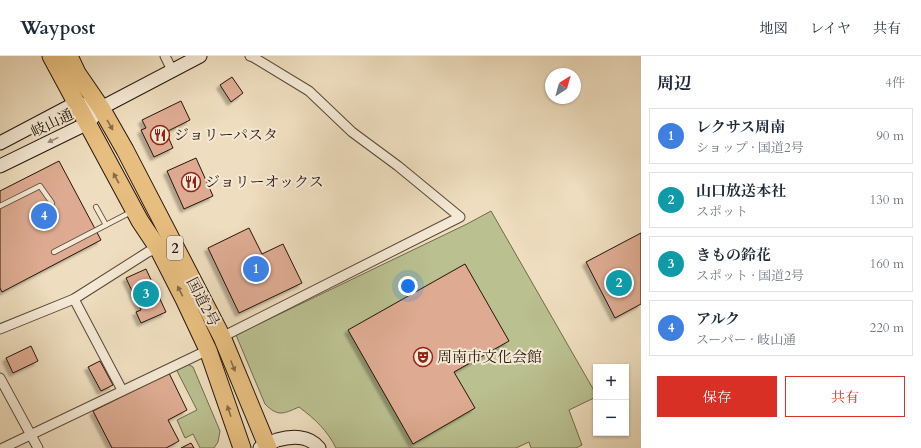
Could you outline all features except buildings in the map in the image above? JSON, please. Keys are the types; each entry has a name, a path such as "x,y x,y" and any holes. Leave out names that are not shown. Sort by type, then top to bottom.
{"highway":[{"name":"国道2号","path":"50,56 88,123 134,210 158,248 184,299 208,350 242,448"},
{"name":"国道2号","path":"69,56 77,73 125,150 222,337 265,447"}],"street":[{"path":"165,56 172,70"},
{"path":"100,108 200,56"},
{"path":"222,337 460,217 398,166 352,132 309,91 250,56"},
{"name":"岐山通","path":"0,143 76,103 100,108 88,123 0,166"},
{"path":"0,329 74,299 148,252 158,248"},
{"path":"74,299 122,390"},
{"path":"3,448 208,350"},
{"path":"0,378 38,448"},
{"path":"265,447 277,440 301,436 316,444 319,448"}],"lane":[{"path":"0,206 40,186 52,203 45,219"},
{"path":"96,207 106,225"},
{"path":"54,252 134,210"}],"green space":[{"path":"491,211 593,389 593,398 569,410 582,445 576,448 531,448 529,442 516,448 336,448 320,425 299,407 285,413 277,413 265,404 236,335"},
{"path":"186,363 193,367 220,431 218,442 214,448 200,448 193,434 185,438 177,420 197,410 174,365"}],"place":[{"name":"ジョリーパスタ","path":"160,135"},
{"name":"ジョリーオックス","path":"191,182"},
{"name":"アルク","path":"44,216"},
{"name":"レクサス周南","path":"256,269"},
{"name":"山口放送本社","path":"619,283"},
{"name":"きもの鈴花","path":"146,294"},
{"name":"周南市文化会館","path":"423,357"}]}
